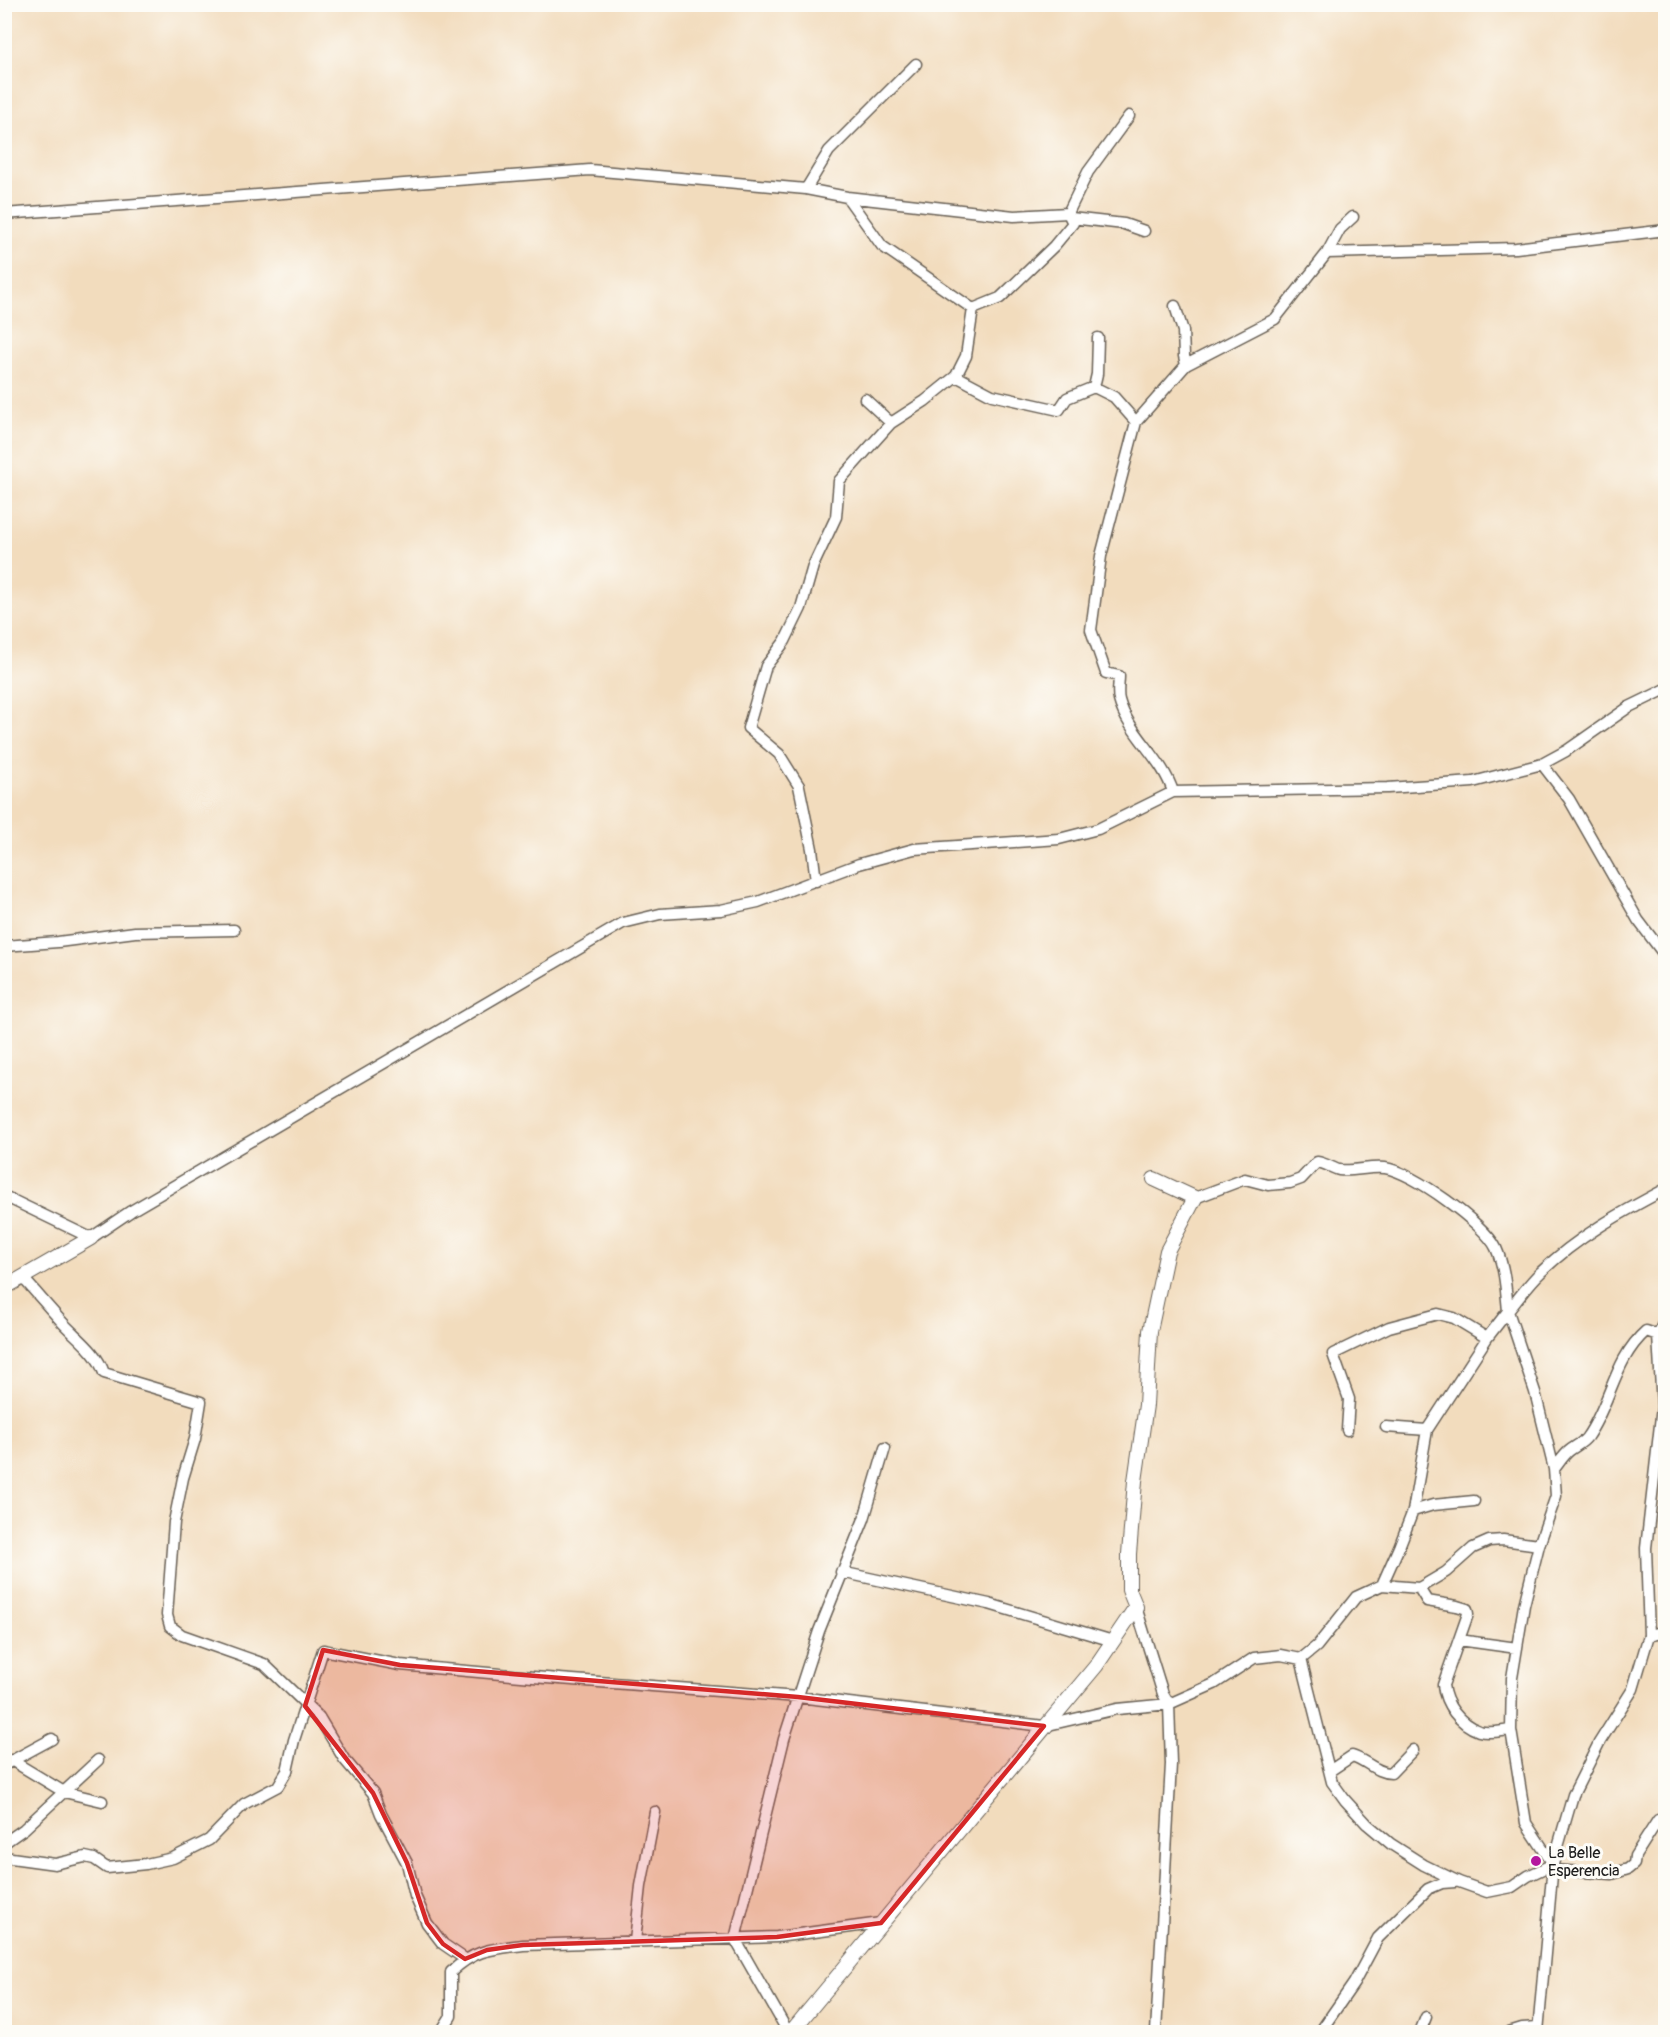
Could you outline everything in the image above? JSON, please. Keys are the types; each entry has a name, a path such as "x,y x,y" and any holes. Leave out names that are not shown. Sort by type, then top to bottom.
{"street":[{"path":"806,189 829,151 916,64"},
{"path":"1069,216 1088,172 1130,116"},
{"path":"4,214 590,170 806,189 848,197 1014,216 1069,216 1124,224 1144,231"},
{"path":"848,197 882,246 973,309"},
{"path":"973,309 1000,298 1054,246 1073,223 1069,216"},
{"path":"1173,792 1169,778 1135,732 1118,699 1119,676 1106,673 1091,630 1101,556 1136,422 1186,365 1275,319 1327,253 1340,229 1353,217"},
{"path":"1327,253 1516,248 1665,230"},
{"path":"1175,306 1183,331 1186,365"},
{"path":"816,881 799,786 779,754 748,728 766,666 784,641 801,608 813,567 836,517 839,482 891,423 925,402 956,376 966,356 973,309"},
{"path":"1094,387 1097,374 1098,338"},
{"path":"956,376 992,395 1059,410 1067,398 1094,387 1114,397 1136,422"},
{"path":"865,399 891,423"},
{"path":"4,1288 91,1238 131,1211 623,923 660,914 721,910 758,902 859,864 914,849 1059,839 1098,829 1173,792 1388,788 1473,782 1542,764 1629,707 1665,689"},
{"path":"1542,764 1569,799 1638,920 1665,957"},
{"path":"4,946 135,932 234,930"},
{"path":"1156,2032 1171,1764 1169,1704 1163,1694 1129,1590 1129,1554 1135,1480 1146,1405 1150,1331 1167,1251 1195,1198 1245,1179 1268,1185 1290,1183 1301,1179 1317,1162 1328,1164 1338,1170 1387,1168 1428,1187 1474,1221 1495,1246 1505,1277 1508,1311 1535,1392 1554,1469 1556,1496 1539,1545 1524,1605 1512,1678 1512,1730 1526,1823 1552,1867"},
{"path":"1154,1179 1195,1198"},
{"path":"1382,1585 1413,1511 1427,1430 1487,1338 1541,1272 1578,1242 1628,1209 1665,1189"},
{"path":"4,1196 91,1238"},
{"path":"22,1277 91,1350 100,1362 104,1373 201,1402 195,1439 183,1478 174,1522 166,1616 170,1626 182,1635 264,1664 319,1717 344,1759 373,1793 381,1814 407,1863 416,1896 427,1923 443,1944 465,1959"},
{"path":"1347,1430 1349,1399 1333,1354 1389,1327 1438,1314 1454,1318 1487,1338"},
{"path":"1509,2032 1522,2028 1538,2030 1552,1867 1573,1795 1599,1743 1633,1689 1649,1635 1646,1548 1662,1407 1658,1335 1665,1317"},
{"path":"1554,1469 1568,1452 1587,1438 1612,1389 1620,1363 1633,1342 1646,1330 1658,1335"},
{"path":"1386,1427 1427,1430"},
{"path":"885,1448 864,1519 819,1631 784,1739 735,1939 789,2032 1096,1666 1136,1607"},
{"path":"1413,1511 1433,1505 1474,1502"},
{"path":"1301,1659 1317,1646 1356,1597 1382,1585 1419,1588 1446,1572 1473,1548 1489,1541 1503,1540 1539,1545"},
{"path":"841,1572 989,1604 1113,1641"},
{"path":"1419,1588 1427,1600 1467,1609 1468,1614 1443,1685 1449,1705 1466,1725 1479,1731 1512,1730"},
{"path":"1649,1635 1665,1631"},
{"path":"1459,1640 1517,1648"},
{"path":"4,1857 54,1864 85,1857 107,1868 147,1864 173,1858 208,1840 244,1804 278,1786 287,1771 294,1740 323,1650 400,1665 798,1697 1044,1726 1117,1709 1169,1704 1214,1684 1254,1658 1281,1655 1301,1659"},
{"path":"1301,1659 1331,1770 1332,1782 1367,1824 1391,1844 1459,1882 1487,1892 1512,1887 1528,1876 1552,1867 1612,1874 1628,1869 1634,1864 1635,1856 1658,1820"},
{"path":"8,1762 52,1739"},
{"path":"1331,1770 1352,1756 1383,1773 1391,1773 1413,1750"},
{"path":"4,1844 98,1760"},
{"path":"8,1762 64,1792 102,1802"},
{"path":"634,1941 641,1886 656,1812"},
{"path":"1320,2032 1354,1983 1378,1938 1428,1888 1442,1883 1459,1882"},
{"path":"441,2032 451,2016 451,1972 465,1959 487,1950 523,1945 777,1937 881,1923"},
{"path":"1420,2032 1425,2017"}],"highlighted area":[{"path":"323,1650 400,1665 798,1697 1044,1726 881,1923 777,1937 523,1945 487,1950 465,1959 443,1944 427,1923 407,1863 373,1793 305,1706"}],"place":[{"name":"La Belle Esperencia","path":"1536,1861"}]}
